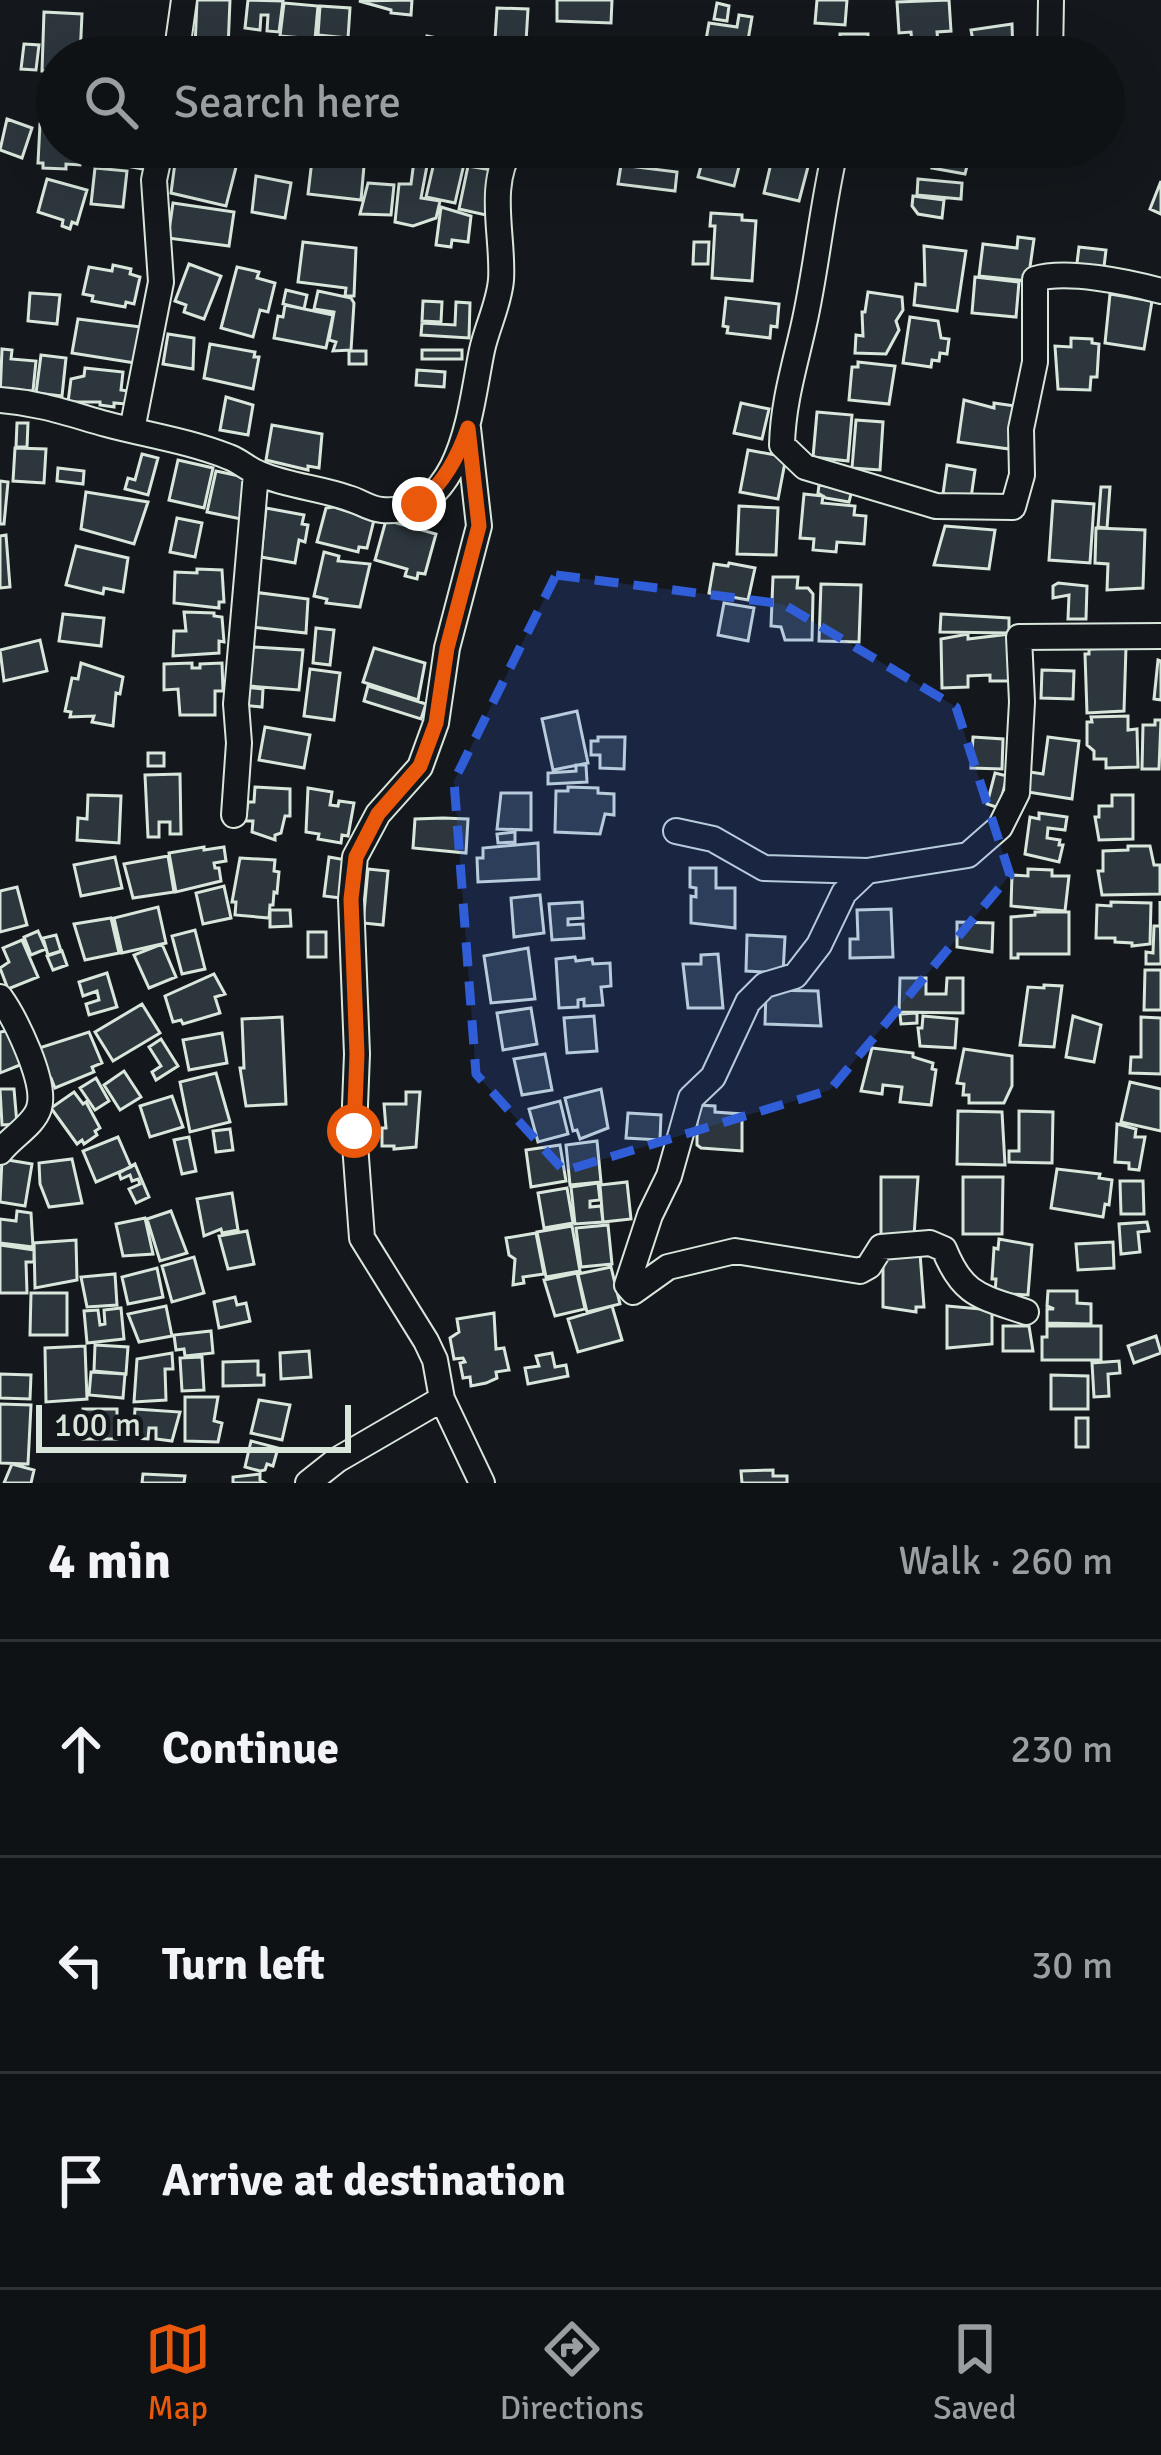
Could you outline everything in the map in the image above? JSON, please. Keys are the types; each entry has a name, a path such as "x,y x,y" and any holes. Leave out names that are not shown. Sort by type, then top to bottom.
{"street":[{"path":"179,36 184,0"},
{"path":"1050,36 1051,0"},
{"path":"132,430 161,283 156,168"},
{"path":"0,400 42,403 234,458 256,473 351,498 373,509 395,511 419,504 439,487 468,428 484,340 501,283 502,168"},
{"path":"832,168 782,427 782,445 805,467 936,506 1013,507 1022,475 1022,429 1035,362 1035,279 1121,282 1161,291"},
{"path":"468,428 479,526 447,648 436,723 420,766 378,814 356,857 351,899 362,1238 435,1360 442,1399 482,1483"},
{"path":"234,815 239,743 236,704 256,473"},
{"path":"676,831 712,839 764,868 868,872 968,855 1000,827 1017,793 1022,702 1019,637 1161,636"},
{"path":"868,872 844,892 833,920 795,976 765,985 748,1001 713,1077 691,1098 674,1162 650,1215 628,1289 633,1292 668,1267 736,1251 860,1271 881,1247 930,1243 944,1249 957,1282 1026,1312"},
{"path":"0,997 27,1048 40,1106 0,1152"},
{"path":"308,1483 337,1460 442,1399"}],"highlighted area":[{"path":"556,575 783,604 956,707 1010,875 830,1090 564,1171 476,1074 454,781"}],"building":[{"path":"197,0 230,0 229,36 195,36"},
{"path":"248,0 283,1 279,32 267,31 268,15 261,15 260,30 245,28"},
{"path":"412,0 411,15 359,1"},
{"path":"557,0 612,0 611,23 557,21"},
{"path":"817,0 847,0 845,25 815,23"},
{"path":"949,0 951,31 937,32 937,36 899,33 897,2"},
{"path":"284,3 318,6 315,36 280,36"},
{"path":"717,3 729,6 727,21 714,19"},
{"path":"320,6 350,8 348,36 318,35"},
{"path":"497,8 528,9 526,36 495,36"},
{"path":"44,12 82,14 81,36 43,36"},
{"path":"739,15 752,17 749,36 707,36 709,23 737,27"},
{"path":"1012,24 1012,36 972,36 971,30"},
{"path":"24,44 36,45 36,70 21,69"},
{"path":"7,119 32,128 22,158 0,150"},
{"path":"95,168 127,171 123,207 91,204"},
{"path":"174,168 236,168 226,206 171,193"},
{"path":"311,168 364,168 361,200 308,194"},
{"path":"413,168 427,168 421,198 440,201 436,218 413,226 395,222 399,184 411,184"},
{"path":"433,168 463,168 455,203 426,197"},
{"path":"468,168 492,170 486,215 459,209"},
{"path":"621,168 677,172 675,191 618,184"},
{"path":"700,168 739,168 734,186 698,177"},
{"path":"770,168 808,168 799,201 764,193"},
{"path":"932,168 966,168 965,174"},
{"path":"256,176 291,183 285,218 252,212"},
{"path":"47,179 87,190 77,224 72,222 70,229 62,226 63,220 38,212"},
{"path":"918,179 962,183 961,199 917,195"},
{"path":"1161,181 1161,214 1150,209"},
{"path":"368,183 394,185 391,215 360,214"},
{"path":"913,196 944,200 942,218 918,214 912,206"},
{"path":"173,203 234,212 229,246 168,238"},
{"path":"441,207 471,216 468,242 436,245"},
{"path":"711,213 756,221 752,281 712,278 715,226 710,226"},
{"path":"1018,237 1034,239 1028,281 979,276 983,244 1017,248"},
{"path":"303,242 356,248 354,296 345,296 346,288 298,282"},
{"path":"694,242 709,242 708,264 693,264"},
{"path":"924,246 966,251 957,311 914,305 916,284 925,285"},
{"path":"1079,247 1106,250 1103,275 1076,271"},
{"path":"189,264 221,276 204,319 184,312 186,305 175,301"},
{"path":"113,265 131,269 130,274 140,277 134,304 126,302 125,307 92,301 93,296 83,294 89,267 112,271"},
{"path":"237,267 259,272 257,278 275,283 268,312 260,310 253,337 221,328"},
{"path":"975,277 1019,282 1016,317 972,313"},
{"path":"286,290 307,295 304,309 283,304"},
{"path":"318,291 351,298 354,303 351,350 333,351 336,342 329,340 334,312 314,309"},
{"path":"868,292 902,297 903,310 896,321 899,330 886,354 855,353 856,335 863,336 862,312"},
{"path":"30,293 60,295 57,324 28,321"},
{"path":"1110,294 1152,301 1144,349 1105,343"},
{"path":"726,298 779,304 777,327 771,326 770,338 727,333 728,327 723,326"},
{"path":"423,301 442,302 441,322 422,321"},
{"path":"456,302 470,303 469,338 421,335 422,323 455,325"},
{"path":"285,305 333,315 326,348 274,338"},
{"path":"910,317 938,321 941,338 949,339 947,354 940,353 931,367 903,363"},
{"path":"78,319 141,327 135,363 72,353"},
{"path":"168,334 194,338 193,369 163,364"},
{"path":"1071,338 1099,344 1097,377 1091,377 1090,390 1058,389 1055,346 1071,347"},
{"path":"210,344 255,352 254,357 259,357 253,389 204,378"},
{"path":"2,349 12,350 11,359 36,361 33,391 12,390 0,397"},
{"path":"422,350 462,350 462,359 422,359"},
{"path":"349,351 366,351 366,364 349,364"},
{"path":"41,355 66,358 62,396 36,393"},
{"path":"858,362 895,366 889,404 849,400 852,367 858,367"},
{"path":"85,368 123,372 121,390 128,391 126,404 68,402 71,379 84,376"},
{"path":"417,370 445,372 444,387 416,385"},
{"path":"226,397 253,405 248,435 220,430"},
{"path":"964,400 994,408 994,403 1015,406 1009,449 958,442"},
{"path":"741,403 769,409 762,439 734,433"},
{"path":"817,412 852,415 848,461 813,457"},
{"path":"856,420 883,422 880,470 852,468"},
{"path":"17,423 28,423 27,447 16,447"},
{"path":"272,425 322,434 319,468 308,466 308,470 266,460"},
{"path":"15,448 46,449 44,483 13,481"},
{"path":"748,450 786,457 778,499 740,492"},
{"path":"142,454 158,458 148,495 125,489 128,478 135,480"},
{"path":"178,460 213,468 204,508 169,500"},
{"path":"947,465 975,470 971,498 943,494"},
{"path":"58,468 84,471 83,484 57,481"},
{"path":"216,471 249,478 241,519 207,512"},
{"path":"0,481 8,482 4,524 0,524"},
{"path":"819,485 852,490 849,502 826,498 818,493"},
{"path":"1101,487 1110,487 1107,528 1098,527"},
{"path":"86,492 148,502 134,544 81,529"},
{"path":"804,494 823,496 822,503 855,506 854,515 866,516 864,544 837,542 836,552 813,550 814,539 800,538"},
{"path":"1053,501 1094,504 1090,563 1049,560"},
{"path":"739,506 778,508 776,555 737,554"},
{"path":"266,508 304,515 302,524 308,525 305,542 299,540 295,563 261,557"},
{"path":"326,508 374,520 367,548 359,547 358,552 317,542"},
{"path":"177,518 202,523 195,557 170,552"},
{"path":"386,520 436,534 425,574 418,573 417,579 405,576 407,569 375,560"},
{"path":"945,526 995,530 989,569 934,565"},
{"path":"1096,528 1145,530 1143,588 1107,590 1108,564 1095,563"},
{"path":"6,535 10,587 0,588 0,536"},
{"path":"76,546 128,558 123,592 104,588 103,594 66,585"},
{"path":"324,552 339,556 338,561 370,564 360,607 326,603 327,599 314,596"},
{"path":"714,564 755,568 748,600 709,593"},
{"path":"197,569 222,570 224,602 219,602 219,608 174,603 175,572 197,573"},
{"path":"773,577 798,577 797,588 808,588 813,594 812,640 785,640 781,627 771,626"},
{"path":"821,584 861,585 859,642 819,641"},
{"path":"1053,586 1087,586 1086,619 1068,619 1069,595 1053,598"},
{"path":"253,592 308,599 306,633 251,627"},
{"path":"724,603 754,608 748,641 718,635"},
{"path":"184,612 222,617 224,642 219,641 219,653 173,656 174,631 186,631"},
{"path":"63,614 104,618 101,646 59,641"},
{"path":"941,614 1009,618 1009,633 940,632"},
{"path":"316,628 334,630 330,665 313,663"},
{"path":"968,634 968,639 1010,634 1010,681 968,676 968,687 942,688 941,639"},
{"path":"40,640 47,671 4,681 0,650"},
{"path":"253,647 303,650 299,690 249,686"},
{"path":"1126,647 1124,711 1087,713 1085,654 1089,649"},
{"path":"374,648 425,663 418,700 363,682"},
{"path":"1161,661 1161,700 1154,699"},
{"path":"81,663 123,677 120,694 116,693 113,726 92,722 94,716 70,717 71,712 65,711 72,678 78,679"},
{"path":"192,663 192,668 200,668 200,664 222,663 223,691 215,691 215,715 180,715 178,689 164,690 164,664"},
{"path":"310,669 340,673 334,720 304,716"},
{"path":"1042,670 1074,671 1073,699 1041,698"},
{"path":"368,686 426,704 421,719 364,701"},
{"path":"243,687 263,689 262,707 242,705"},
{"path":"577,711 588,763 553,770 542,719"},
{"path":"1128,716 1128,730 1137,729 1138,767 1106,768 1106,759 1094,759 1087,745 1087,722 1092,722 1091,717"},
{"path":"1155,720 1161,720 1159,769 1142,769 1143,725 1155,725"},
{"path":"265,727 310,735 304,768 259,760"},
{"path":"625,737 624,769 600,768 600,755 591,755 591,741"},
{"path":"973,737 1003,739 1002,769 971,768"},
{"path":"1048,737 1079,741 1072,799 1028,792 1030,772 1043,774"},
{"path":"148,753 164,753 164,766 148,766"},
{"path":"576,765 586,765 587,782 548,784 548,773 576,771"},
{"path":"995,773 1007,776 999,808 987,804"},
{"path":"180,774 181,834 170,834 170,822 159,822 159,837 148,837 145,775"},
{"path":"255,787 290,789 290,816 285,816 275,840 252,832 253,821 245,821"},
{"path":"568,787 614,794 614,815 605,814 600,834 555,832 556,791 568,791"},
{"path":"308,788 332,792 330,805 354,803 348,836 342,835 341,843 306,832"},
{"path":"501,793 531,793 531,830 497,829"},
{"path":"88,795 121,796 119,843 77,840 78,818 87,819"},
{"path":"1112,795 1133,795 1133,839 1099,840 1095,817 1099,817 1099,806 1112,806"},
{"path":"1039,813 1067,817 1065,830 1048,828 1047,838 1063,845 1059,862 1025,854 1030,817 1039,819"},
{"path":"415,819 468,819 466,853 413,848"},
{"path":"515,832 515,842 498,843 497,834"},
{"path":"538,843 539,879 478,882 477,858 483,858 483,848"},
{"path":"1128,846 1150,846 1154,865 1160,865 1160,894 1102,895 1098,871 1103,871 1103,851 1128,850"},
{"path":"224,847 226,861 214,863 221,881 176,892 169,853"},
{"path":"168,856 174,892 133,898 124,864"},
{"path":"115,857 122,888 81,896 74,865"},
{"path":"329,857 346,860 341,898 324,896"},
{"path":"240,858 275,860 277,893 269,918 235,915 236,902 232,902"},
{"path":"690,868 716,868 716,888 735,888 735,928 691,923 691,896 696,897 696,888 690,887"},
{"path":"368,869 388,871 383,925 363,923"},
{"path":"1028,869 1069,876 1065,911 1011,906 1012,875 1028,876"},
{"path":"224,886 231,918 203,924 196,893"},
{"path":"17,887 27,925 0,932 0,891"},
{"path":"540,895 544,933 514,937 511,898"},
{"path":"1160,901 1161,964 1146,964 1146,952 1153,953 1154,926 1160,926"},
{"path":"582,902 583,918 568,919 568,925 583,924 584,938 552,940 549,904"},
{"path":"1111,902 1151,903 1150,944 1132,946 1115,942 1115,938 1096,938 1097,905 1111,906"},
{"path":"158,907 166,943 122,953 114,918"},
{"path":"891,909 893,957 850,958 850,939 858,939 857,910"},
{"path":"270,910 290,910 291,926 270,927"},
{"path":"1069,912 1069,954 1011,958 1011,917"},
{"path":"111,918 119,953 85,960 74,924"},
{"path":"957,922 993,923 992,952 957,947"},
{"path":"195,930 205,969 182,974 172,936"},
{"path":"38,931 46,949 31,955 24,937"},
{"path":"308,932 326,932 326,957 308,957"},
{"path":"56,935 61,951 48,955 43,938"},
{"path":"747,935 785,937 783,973 746,971"},
{"path":"22,940 38,977 8,989 0,968 9,962 3,948"},
{"path":"162,944 176,977 149,988 134,955"},
{"path":"528,948 535,999 491,1003 484,956"},
{"path":"62,951 67,965 53,970 47,956"},
{"path":"718,954 723,1008 688,1008 683,964 701,964 701,955"},
{"path":"575,957 576,961 592,959 593,964 610,963 611,986 601,987 603,1005 584,1006 584,999 578,1000 578,1007 559,1008 556,959"},
{"path":"1145,970 1161,970 1161,1010 1144,1010"},
{"path":"107,973 117,1007 89,1015 86,1004 99,1000 97,991 83,996 79,982"},
{"path":"214,974 225,994 215,997 220,1013 183,1024 173,1022 165,996"},
{"path":"900,978 926,978 926,994 946,994 947,978 963,978 963,1013 899,1012"},
{"path":"1062,986 1054,1047 1020,1045 1028,987"},
{"path":"766,990 818,991 821,1026 765,1024"},
{"path":"142,1004 160,1033 113,1061 95,1032"},
{"path":"531,1008 537,1044 503,1050 497,1013"},
{"path":"917,1013 917,1023 901,1024 900,1014"},
{"path":"594,1016 597,1051 567,1053 564,1018"},
{"path":"923,1016 957,1019 955,1048 920,1046 918,1028 922,1028"},
{"path":"1073,1016 1101,1025 1094,1062 1066,1057"},
{"path":"282,1017 286,1104 246,1106 240,1068 244,1068 242,1019"},
{"path":"1141,1017 1161,1018 1161,1074 1130,1073 1131,1057 1141,1057"},
{"path":"13,1030 20,1065 0,1073 0,1032"},
{"path":"89,1032 102,1063 92,1067 94,1072 55,1088 51,1078 42,1081 33,1050"},
{"path":"222,1033 227,1063 189,1070 183,1040"},
{"path":"161,1039 178,1066 156,1080 152,1072 161,1066 149,1047"},
{"path":"872,1048 913,1053 933,1063 931,1105 900,1102 902,1087 883,1085 882,1094 861,1091"},
{"path":"964,1049 1012,1056 1012,1086 1004,1103 969,1103 969,1095 963,1095 964,1084 957,1083"},
{"path":"545,1054 552,1090 522,1095 514,1059"},
{"path":"124,1071 141,1097 120,1110 104,1085"},
{"path":"216,1073 230,1122 190,1132 180,1082"},
{"path":"96,1078 109,1101 95,1110 80,1088"},
{"path":"1130,1082 1161,1089 1161,1131 1121,1122"},
{"path":"0,1089 14,1089 17,1124 2,1125"},
{"path":"601,1089 608,1128 580,1139 577,1130 573,1131 565,1098"},
{"path":"74,1092 86,1102 100,1128 84,1144 82,1140 77,1144 51,1108"},
{"path":"406,1092 420,1092 416,1147 382,1146 384,1104 406,1104"},
{"path":"172,1096 183,1127 150,1137 140,1106"},
{"path":"560,1101 568,1134 538,1142 529,1109"},
{"path":"697,1105 742,1114 742,1151 697,1145"},
{"path":"958,1111 1002,1112 1005,1165 957,1164"},
{"path":"1019,1111 1053,1112 1052,1163 1009,1162 1009,1151 1019,1151"},
{"path":"628,1113 661,1115 660,1140 626,1138"},
{"path":"1117,1124 1136,1129 1135,1137 1145,1137 1139,1170 1115,1162"},
{"path":"230,1129 233,1150 216,1152 213,1131"},
{"path":"118,1137 131,1167 96,1182 83,1151"},
{"path":"189,1137 196,1171 182,1174 174,1140"},
{"path":"597,1141 601,1182 570,1185 566,1145"},
{"path":"560,1145 566,1181 531,1187 526,1150"},
{"path":"2,1159 32,1164 25,1206 0,1202"},
{"path":"72,1159 82,1203 49,1207 40,1184 39,1163"},
{"path":"135,1164 149,1197 136,1203 129,1189 140,1184 138,1179 132,1181 130,1175 121,1179 119,1173"},
{"path":"1057,1169 1112,1180 1103,1217 1051,1208"},
{"path":"881,1177 918,1177 914,1236 881,1236"},
{"path":"963,1177 1003,1177 1002,1234 963,1234"},
{"path":"1120,1181 1143,1181 1144,1214 1121,1214"},
{"path":"627,1182 631,1219 603,1222 600,1185"},
{"path":"598,1183 600,1200 590,1201 590,1207 601,1206 603,1222 575,1224 571,1187"},
{"path":"567,1188 573,1223 544,1228 538,1193"},
{"path":"232,1193 238,1230 222,1233 221,1229 204,1236 197,1199"},
{"path":"17,1211 31,1213 33,1247 0,1243 0,1219 16,1221"},
{"path":"171,1211 187,1253 160,1261 147,1219"},
{"path":"145,1218 153,1254 123,1256 116,1224"},
{"path":"1147,1222 1149,1231 1138,1232 1140,1252 1121,1254 1119,1224"},
{"path":"608,1225 612,1264 581,1267 576,1228"},
{"path":"572,1226 580,1271 546,1277 537,1232"},
{"path":"247,1231 254,1264 228,1269 219,1236"},
{"path":"536,1233 544,1274 523,1277 524,1283 513,1285 515,1259 509,1255 506,1238"},
{"path":"999,1239 1032,1245 1028,1295 995,1293 994,1248 998,1249"},
{"path":"76,1240 77,1280 35,1288 34,1243"},
{"path":"1113,1242 1114,1268 1078,1270 1076,1244"},
{"path":"0,1245 34,1250 34,1262 26,1262 27,1293 0,1293"},
{"path":"883,1249 920,1253 924,1307 916,1307 916,1312 883,1307"},
{"path":"194,1257 204,1293 172,1302 162,1266"},
{"path":"611,1267 620,1304 587,1312 578,1274"},
{"path":"157,1268 163,1297 128,1304 122,1277"},
{"path":"577,1273 585,1309 555,1316 544,1280"},
{"path":"115,1274 117,1305 87,1307 81,1277"},
{"path":"1048,1291 1077,1291 1077,1303 1091,1304 1091,1324 1047,1323 1047,1309 1054,1309 1047,1306"},
{"path":"31,1293 67,1293 67,1335 30,1335"},
{"path":"235,1297 237,1305 246,1303 250,1321 219,1328 214,1302"},
{"path":"166,1306 172,1336 139,1342 128,1314"},
{"path":"612,1306 622,1340 578,1352 568,1319"},
{"path":"947,1306 992,1310 992,1344 947,1348"},
{"path":"121,1308 124,1339 87,1343 84,1311 98,1310 100,1325 105,1324 104,1310"},
{"path":"494,1313 496,1349 504,1348 509,1370 471,1386 470,1377 463,1378 463,1358 454,1359 450,1338 459,1332 457,1319"},
{"path":"1003,1326 1029,1326 1033,1351 1003,1351"},
{"path":"1047,1326 1101,1326 1101,1360 1042,1360"},
{"path":"211,1331 213,1353 185,1356 184,1349 176,1350 174,1335"},
{"path":"1156,1336 1161,1353 1134,1363 1128,1346"},
{"path":"95,1345 128,1347 126,1374 94,1371"},
{"path":"85,1346 87,1399 46,1402 45,1348"},
{"path":"309,1351 311,1377 281,1379 280,1353"},
{"path":"172,1353 173,1369 165,1369 166,1400 134,1402 137,1359"},
{"path":"552,1353 555,1367 566,1365 568,1376 528,1384 525,1368 539,1366 536,1356"},
{"path":"202,1357 204,1390 182,1391 180,1358"},
{"path":"258,1361 264,1385 223,1386 223,1362"},
{"path":"1119,1361 1120,1373 1108,1374 1109,1396 1094,1397 1092,1363"},
{"path":"91,1372 125,1374 123,1398 89,1395"},
{"path":"0,1374 31,1375 30,1399 0,1398"},
{"path":"1051,1375 1088,1376 1088,1409 1051,1409"},
{"path":"185,1397 218,1397 214,1421 222,1423 218,1442 185,1441"},
{"path":"259,1400 290,1405 282,1440 251,1433"},
{"path":"0,1404 31,1405 28,1464 0,1463"},
{"path":"83,1409 117,1409 117,1439 103,1439 103,1424 98,1424 98,1439 83,1439"},
{"path":"135,1409 180,1412 172,1441 156,1439 156,1428 149,1428 148,1439 133,1438"},
{"path":"1076,1418 1088,1418 1088,1447 1076,1447"},
{"path":"251,1441 278,1448 273,1466 267,1464 260,1471 245,1467"},
{"path":"12,1464 34,1470 31,1483 4,1483"},
{"path":"773,1470 773,1476 787,1476 787,1483 742,1483 741,1471"},
{"path":"143,1474 185,1476 184,1483 142,1483"},
{"path":"260,1474 265,1483 233,1483 233,1477"}],"route":[{"path":"354,1131 357,1054 352,877 356,857 378,814 420,766 436,723 447,648 479,526 468,428 439,487 419,504"}]}
